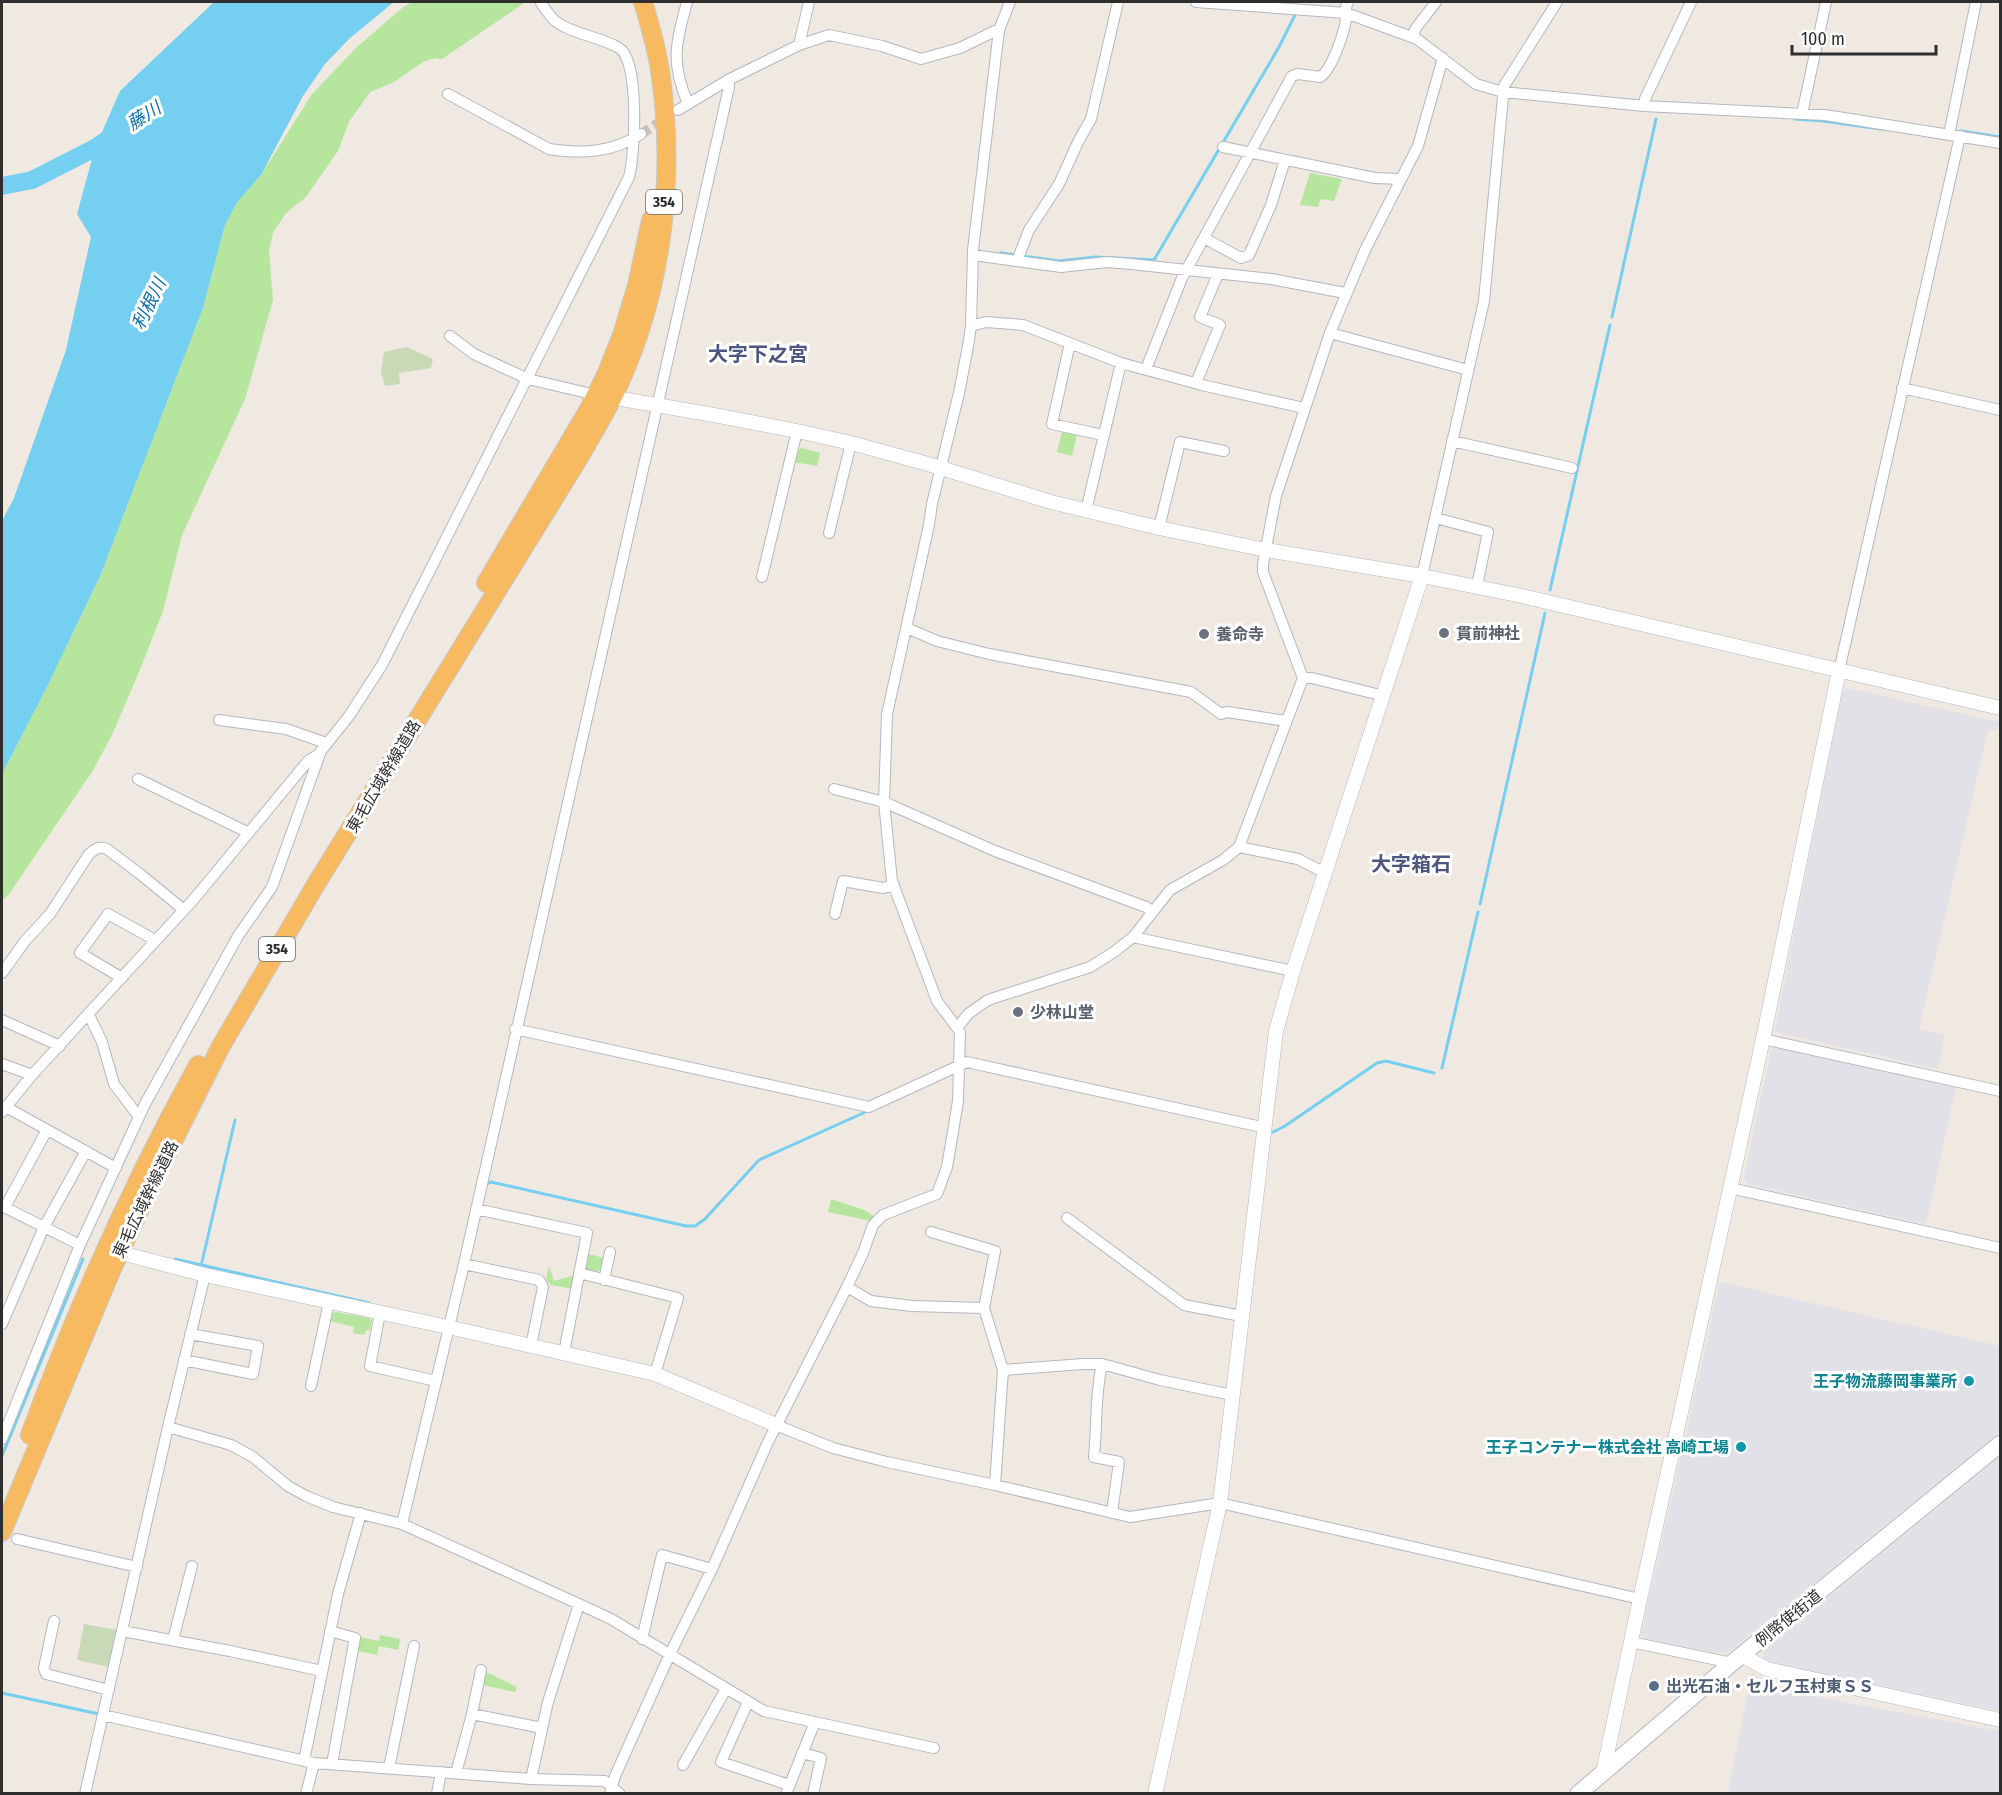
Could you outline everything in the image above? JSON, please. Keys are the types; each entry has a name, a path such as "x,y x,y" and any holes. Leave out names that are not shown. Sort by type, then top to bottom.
{"highway":[{"name":"東毛広域幹線道路","path":"604,396 650,234 654,192 655,139 651,87 633,2"},
{"name":"東毛広域幹線道路","path":"2,1503 54,1370 113,1251 202,1083 264,971 503,578 569,474 604,396 636,342 658,261 664,192 665,138 662,86 644,2"},
{"name":"東毛広域幹線道路","path":"9,1535 113,1251"}],"main road":[{"name":"例幣使街道","path":"1578,1794 1737,1660 2001,1444"}],"street":[{"path":"687,2 675,53 683,107 728,80 799,45 829,35 882,46 921,59 960,48 999,30"},
{"path":"799,45 809,2"},
{"path":"614,1791 615,1776 669,1656 712,1569 776,1425 863,1254 873,1225 883,1215 937,1194 947,1167 958,1101 960,1032 937,1001 894,885 884,802 887,714 940,468 963,375 971,326 973,255 999,30 1010,2"},
{"path":"1017,261 1029,230 1059,184 1091,119 1118,2"},
{"path":"1196,2 1346,14 1422,41 1481,87 1503,92 1644,106 1825,116 2001,143"},
{"path":"1146,369 1182,278 1292,76 1298,74 1316,78 1326,73 1346,24 1345,6 1348,2"},
{"path":"1155,1794 1220,1503 1276,1031 1293,971 1422,576 1486,287 1505,84 1557,2"},
{"path":"1644,106 1645,99 1691,2"},
{"path":"1802,114 1826,2"},
{"path":"1604,1773 1763,1039 1839,671 1902,388 1954,135 1976,2"},
{"path":"2,1438 80,1245 139,1117 238,936 272,887 320,754 326,743 349,716 382,665 626,185 637,136 633,85 626,54 618,47 570,30 554,20 541,3"},
{"path":"1412,37 1432,3"},
{"path":"958,1027 968,1014 988,1000 1090,967 1133,937 1170,890 1223,860 1239,847 1303,678 1263,572 1276,496 1304,408 1345,293 1418,146 1443,58"},
{"path":"402,1524 464,1264 515,1029 729,87 728,80"},
{"path":"448,94 549,149 565,152 594,152 613,148 637,136"},
{"path":"1223,147 1375,178 1401,179"},
{"path":"1204,238 1241,258 1249,255 1271,205 1285,160"},
{"path":"973,255 1071,267 1107,262 1186,270 1271,279 1345,293"},
{"path":"1196,383 1220,325 1200,317 1218,274"},
{"path":"971,326 986,322 1023,324 1121,363 1304,408"},
{"path":"1330,333 1468,370"},
{"path":"450,336 474,354 528,379 604,396 714,415 851,443 1017,493 1159,528 1266,550 1477,586 2001,708"},
{"path":"1070,344 1052,424 1103,435"},
{"path":"1086,511 1121,363"},
{"path":"1902,388 2001,410"},
{"path":"762,577 797,431"},
{"path":"1452,441 1572,468"},
{"path":"1159,528 1180,442 1224,451"},
{"path":"829,533 851,443"},
{"path":"1436,518 1488,532 1477,586"},
{"path":"907,628 937,641 988,654 1191,692 1221,714 1227,712 1286,721"},
{"path":"1303,678 1312,678 1384,696"},
{"path":"219,720 286,729 326,743"},
{"path":"116,1168 3,1109 184,910 308,761 320,754"},
{"path":"138,779 249,833"},
{"path":"834,789 884,802 995,851 1152,911"},
{"path":"1239,847 1298,860 1325,873"},
{"path":"2,973 25,941 50,914 89,854 96,848 107,849 184,910"},
{"path":"835,914 843,881 884,888 894,885"},
{"path":"122,978 80,953 108,914 155,940"},
{"path":"1133,937 1293,971"},
{"path":"89,1015 102,1042 114,1084 139,1117"},
{"path":"2,1020 60,1046"},
{"path":"515,1029 869,1107 967,1062 1266,1128"},
{"path":"1763,1039 2001,1091"},
{"path":"2,1064 32,1075"},
{"path":"47,1130 3,1207 80,1245"},
{"path":"2,1319 44,1227 86,1151"},
{"path":"1730,1188 2001,1248"},
{"path":"476,1209 586,1233 564,1353"},
{"path":"1067,1218 1184,1305 1241,1316"},
{"path":"931,1232 994,1251 984,1308 1003,1370 994,1485"},
{"path":"113,1251 205,1275 655,1374 833,1448 887,1462 1130,1517 1220,1503 1640,1599"},
{"path":"604,1280 610,1252"},
{"path":"464,1264 539,1280 543,1287 531,1346"},
{"path":"579,1273 678,1298 655,1374"},
{"path":"85,1794 168,1426 205,1275"},
{"path":"847,1287 871,1301 912,1306 984,1308"},
{"path":"311,1386 329,1302"},
{"path":"380,1313 370,1366 436,1381"},
{"path":"184,1360 253,1374 258,1346 190,1335"},
{"path":"1003,1370 1102,1364 1160,1380 1233,1395"},
{"path":"1102,1364 1097,1388 1094,1457 1119,1462 1112,1513"},
{"path":"168,1426 231,1445 253,1457 288,1486 333,1507 402,1524 611,1619 669,1656 764,1711 934,1748"},
{"path":"306,1794 322,1671 338,1594 361,1513"},
{"path":"9,1535 137,1567"},
{"path":"642,1639 662,1555 712,1569"},
{"path":"173,1640 192,1566"},
{"path":"531,1779 548,1702 579,1604"},
{"path":"54,1621 44,1668 46,1674 109,1690"},
{"path":"122,1631 322,1671"},
{"path":"330,1631 355,1638 332,1764"},
{"path":"1631,1642 1737,1660 1767,1670 2001,1720"},
{"path":"389,1768 414,1646"},
{"path":"456,1773 472,1713 480,1670"},
{"path":"683,1765 726,1689"},
{"path":"748,1702 721,1762 788,1790 815,1722"},
{"path":"472,1713 542,1728"},
{"path":"103,1715 309,1762 531,1779 605,1781 614,1791"},
{"path":"802,1753 820,1758 813,1794"},
{"path":"437,1794 441,1772"}],"shaded area":[{"path":"1847,688 1999,722 1997,730 1988,730 1919,1029 1945,1035 1938,1069 1779,1033 1775,1029 1842,692"},
{"path":"1777,1045 1956,1087 1926,1224 1748,1184 1744,1178 1771,1049"},
{"path":"1720,1282 2000,1346 2000,1432 1730,1651 1716,1653 1647,1640 1641,1634"},
{"path":"2000,1456 2000,1711 1764,1662 1763,1651"},
{"path":"1752,1671 1756,1676 1773,1685 1812,1696 2000,1731 2000,1793 1728,1793"}],"green space":[{"path":"412,2 526,2 442,59 435,58 423,62 394,82 370,92 349,122 338,151 306,197 286,213 273,233 269,250 273,300 245,399 182,535 163,611 139,672 112,735 92,772 2,901 2,774 101,574 203,308 225,225 238,201 261,175 312,94 357,47"},
{"path":"1310,173 1342,179 1334,201 1321,199 1318,207 1300,205"},
{"path":"407,347 433,359 431,368 399,373 400,384 385,386 381,373 384,352"},
{"path":"1062,432 1077,435 1072,456 1057,452"},
{"path":"801,448 820,453 817,466 794,462"},
{"path":"831,1199 864,1210 874,1216 871,1221 828,1212"},
{"path":"585,1253 604,1258 602,1269 595,1272 585,1270"},
{"path":"549,1266 554,1281 576,1275 573,1289 551,1285 546,1279"},
{"path":"336,1312 369,1318 372,1321 369,1331 366,1330 364,1335 353,1333 354,1327 330,1321 331,1314"},
{"path":"84,1624 117,1630 109,1667 77,1660"},
{"path":"380,1635 400,1639 398,1650 379,1646 377,1655 358,1651 360,1637 379,1641"},
{"path":"486,1672 517,1687 515,1692 483,1685"}],"water":[{"name":"利根川","path":"214,2 394,2 350,38 325,64 303,96 261,175 238,201 225,225 203,308 101,574 2,774 2,521 14,498 66,350 91,237 77,214 95,148 120,91"}],"waterway":[{"path":"1001,253 1059,261 1096,257 1154,260 1279,47 1296,13"},
{"path":"1612,317 1656,119"},
{"path":"1795,119 1881,129"},
{"path":"1961,131 2000,137"},
{"name":"藤川","path":"2,186 32,180 95,148 116,134"},
{"path":"1550,590 1610,325"},
{"path":"1480,904 1545,613"},
{"path":"1442,1068 1478,912"},
{"path":"1273,1132 1377,1063 1386,1061 1434,1073"},
{"path":"486,1184 491,1182 686,1226 695,1226 705,1219 759,1160 870,1110"},
{"path":"202,1262 235,1120"},
{"path":"2,1456 83,1259"},
{"path":"175,1259 369,1303"},
{"path":"2,1693 99,1714"}],"tunnel":[{"path":"641,134 668,117"}],"place":[{"name":"貫前神社","path":"1444,633"},
{"name":"養命寺","path":"1204,634"},
{"name":"少林山堂","path":"1018,1012"},
{"name":"王子物流藤岡事業所","path":"1969,1381"},
{"name":"王子コンテナー株式会社 高崎工場","path":"1741,1447"},
{"name":"出光石油・セルフ玉村東ＳＳ","path":"1654,1686"}],"district":[{"name":"大字下之宮","path":"758,354"},
{"name":"大字箱石","path":"1411,864"}]}
